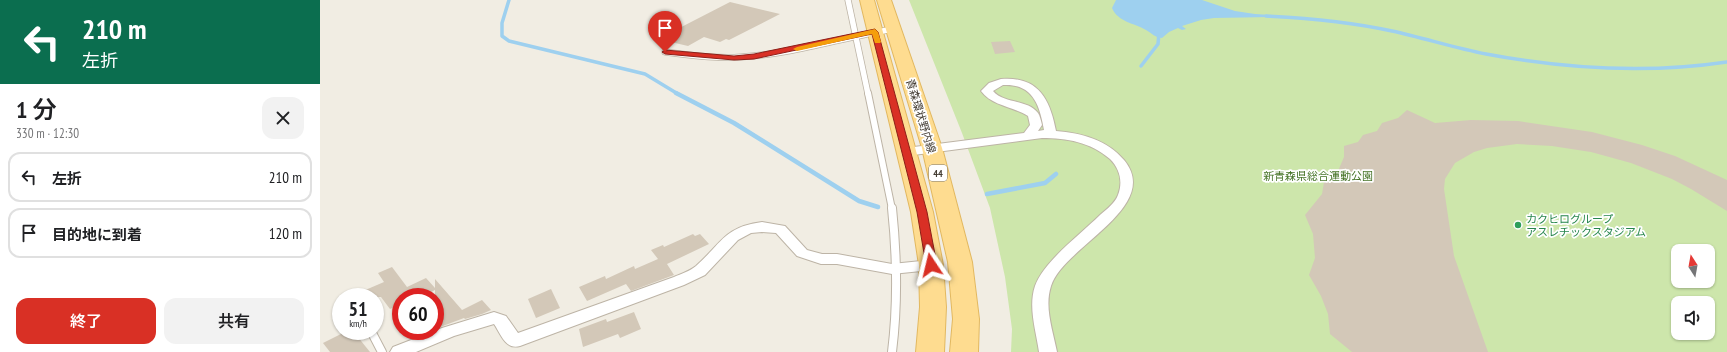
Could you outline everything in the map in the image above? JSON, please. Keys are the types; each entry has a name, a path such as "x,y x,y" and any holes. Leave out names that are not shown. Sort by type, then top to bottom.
{"main road":[{"name":"青森環状野内線","path":"867,0 922,212 931,265 933,307 930,352"},
{"name":"青森環状野内線","path":"884,0 875,32 932,148 960,262 966,319 964,352"}],"street":[{"path":"1028,136 1036,125 1033,114 1022,107 993,98 987,91 992,85 1002,82 1016,82 1028,89 1044,103 1051,134"},
{"path":"1000,100 1015,100 1026,96 1028,89"},
{"path":"906,152 1051,134 1080,138 1108,150 1118,160 1125,172 1127,183 1126,194 1118,206 1054,267 1043,286 1040,306 1048,352"},
{"path":"399,352 448,332 494,318 500,320 514,341 558,326 679,281 700,271 733,237 747,229 762,227 780,229 802,253 821,259 837,259 864,265 897,268 931,265"}],"lane":[{"path":"848,0 875,32 897,268 896,321 892,352"},
{"path":"665,52 734,58 791,50 875,32"},
{"path":"375,340 382,352"}],"green space":[{"name":"新青森県総合運動公園","path":"909,0 1727,0 1727,352 1011,352 1012,329 1005,277 990,208"}],"water":[{"path":"1116,0 1202,0 1235,11 1271,15 1272,17 1214,18 1201,20 1182,26 1186,29 1182,30 1178,28 1169,32 1162,38 1127,22 1118,16 1112,8"}],"building":[{"path":"730,2 780,14 729,40 726,39 720,42 704,37 688,46 658,39"},
{"path":"1010,41 1015,52 995,54 991,42"},
{"path":"1407,110 1435,123 1471,120 1518,121 1592,132 1642,145 1675,156 1727,180 1727,211 1672,179 1631,163 1591,152 1552,146 1517,144 1487,148 1474,152 1455,163 1445,179 1444,189 1454,256 1488,352 1352,352 1330,334 1328,314 1321,296 1309,275 1315,258 1313,234 1305,215 1322,194 1324,182 1338,171 1344,157 1344,146 1358,142 1363,135 1377,131 1382,123 1398,118"},
{"path":"693,234 695,236 700,234 709,244 667,264 674,275 631,291 626,284 587,301 579,287 605,276 606,279 634,266 635,269 658,259 651,250 663,245 664,247"},
{"path":"392,267 407,287 426,278 435,288 392,288 392,308 390,309 384,301 384,288 370,288 384,282 378,273"},
{"path":"435,279 443,288 435,288"},
{"path":"444,289 462,310 482,300 491,310 482,314 464,318 444,326"},
{"path":"551,289 560,308 536,318 528,299"},
{"path":"634,312 641,329 620,338 618,334 583,347 579,329 606,319 607,322"},
{"path":"332,338 332,340 360,340 370,352 330,352 323,343"}],"waterway":[{"path":"509,0 502,23 502,36 509,41 645,74 678,94"},
{"path":"1266,16 1314,19 1361,25 1486,54 1576,66 1636,69 1697,66 1727,62"},
{"path":"1141,66 1158,44 1159,33"},
{"path":"676,93 734,123 859,201 878,207"},
{"path":"987,194 1045,183 1056,174"}],"slow traffic":[{"path":"797,49 862,33 875,32 877,42"}],"place":[{"name":"カクヒログループ アスレチックスタジアム","path":"1518,225"}],"route":[{"path":"665,52 734,58 791,50 862,33 875,32 922,212 931,265"}]}
